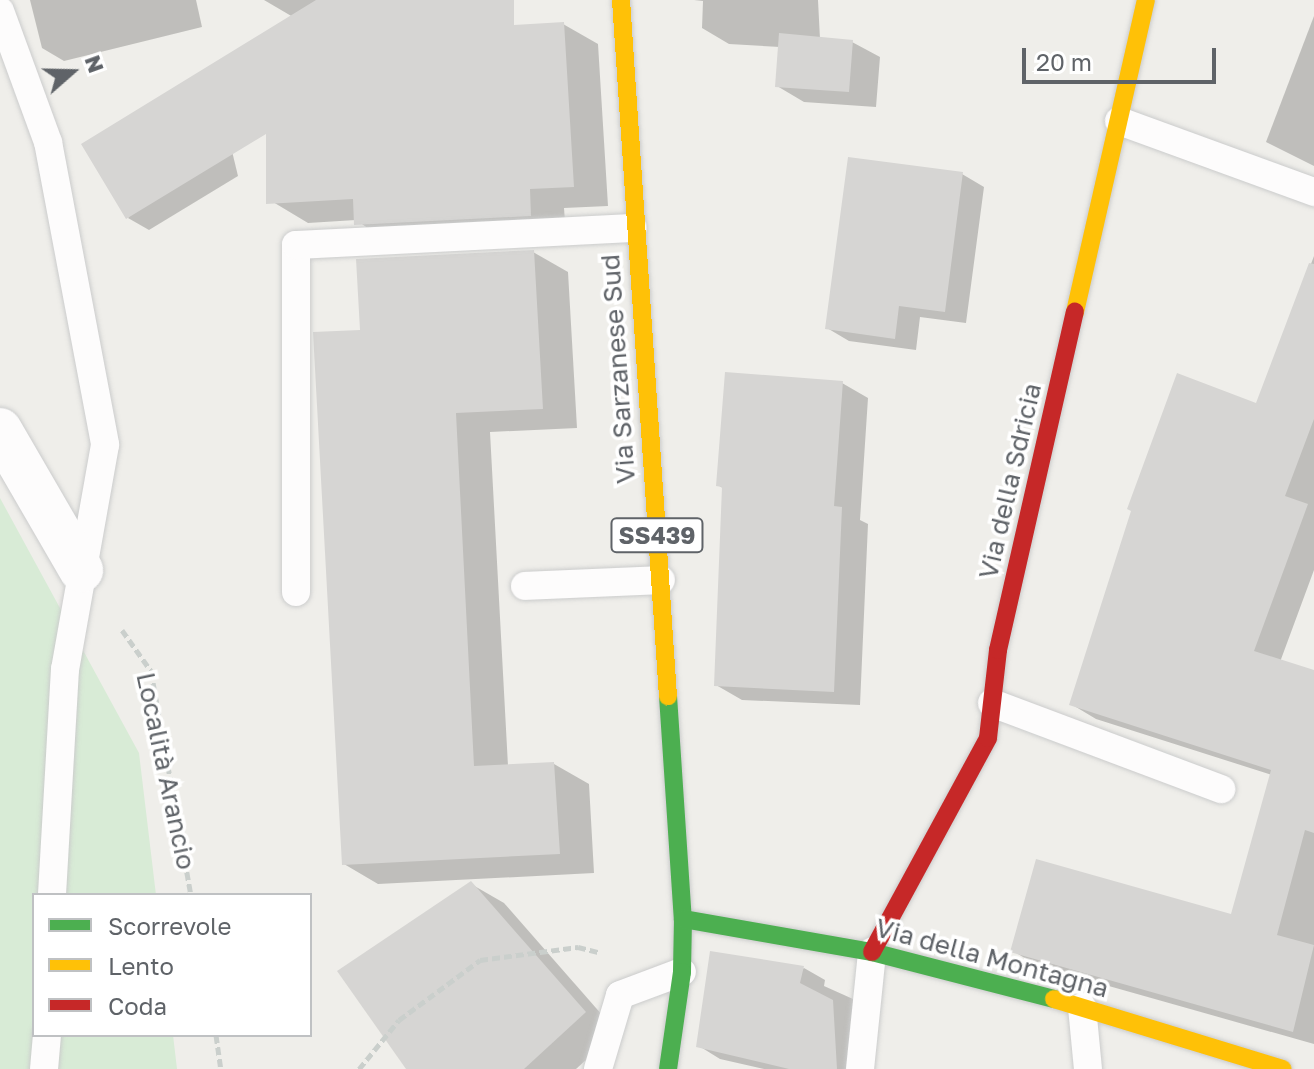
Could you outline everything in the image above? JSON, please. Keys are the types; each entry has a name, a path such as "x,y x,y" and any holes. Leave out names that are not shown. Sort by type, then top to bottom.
{"street":[{"name":"Via Sarzanese Sud","path":"621,0 633,228 661,580 683,919 682,972 668,1069"},
{"name":"Via della Sdricia","path":"872,952 988,738 998,650 1146,0"},
{"path":"0,430 81,570"},
{"name":"Via della Montagna","path":"683,919 872,952 1082,1007 1283,1069"}],"lane":[{"path":"0,11 48,142 105,445 65,669 52,893"},
{"path":"1119,121 1314,192"},
{"path":"296,592 296,245 633,228"},
{"path":"525,586 661,580"},
{"path":"992,703 1221,789"},
{"path":"860,1069 872,952"},
{"path":"598,1069 620,995 682,972"},
{"path":"1082,1007 1088,1069"},
{"path":"44,1069 47,1037"}],"path":[{"name":"Località Arancio","path":"81,570 151,671 191,893"},
{"path":"359,1069 399,1020 480,960 578,947 682,972"},
{"path":"216,1037 221,1069"}],"green space":[{"path":"0,498 139,753 156,893 32,893 32,1037 173,1037 177,1069 0,1069"}],"building":[{"path":"316,0 514,0 514,25 564,22 574,187 530,189 531,216 354,225 353,199 266,204 266,134 126,219 81,144"},
{"path":"779,33 853,40 849,92 775,87"},
{"path":"848,157 963,172 945,312 899,306 895,339 825,329"},
{"path":"534,250 543,409 456,413 474,766 554,762 560,854 342,865 313,332 360,330 356,259"},
{"path":"1309,263 1314,264 1314,419 1285,496 1308,504 1254,651 1314,670 1314,833 1305,830 1277,935 1314,945 1293,1032 1010,952 1036,859 1231,914 1271,770 1069,705 1131,511 1127,509 1177,373 1256,403"},
{"path":"725,372 843,381 834,506 842,507 834,692 714,686 722,487 716,486"},
{"path":"471,881 586,1012 524,1069 406,1069 337,971"},
{"path":"710,951 804,966 800,983 833,1000 837,1069 789,1069 696,1047"}],"traffic: fast":[{"path":"668,696 683,919 682,972 668,1069"},
{"path":"683,919 872,952 1054,999"}],"traffic: slow":[{"path":"621,0 668,696"},
{"path":"1075,312 1146,0"},
{"path":"1054,999 1283,1069"}],"traffic: jam":[{"path":"872,952 988,738 998,650 1075,312"}]}
